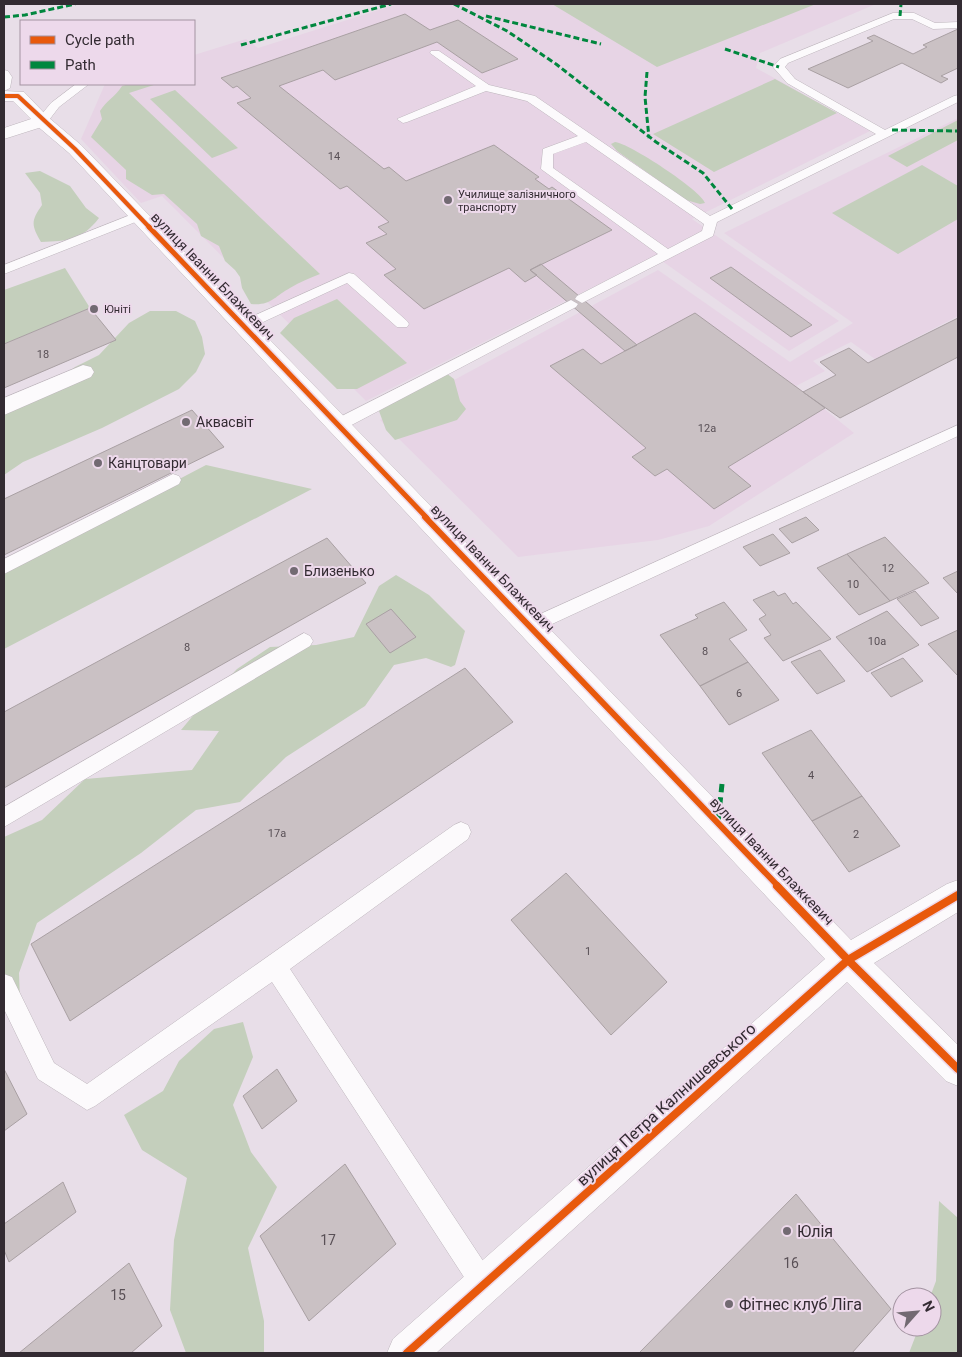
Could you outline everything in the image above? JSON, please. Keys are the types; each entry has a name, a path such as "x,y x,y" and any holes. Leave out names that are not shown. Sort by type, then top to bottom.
{"street":[{"name":"вулиця Іванни Блажкевич","path":"4,96 18,96 42,121 75,149 848,960 958,1069"},
{"path":"4,134 42,121"},
{"path":"4,407 83,372"},
{"name":"вулиця Петра Калнишевського","path":"407,1353 848,960 958,894"}],"lane":[{"path":"884,134 791,81 783,74 779,67 784,61 893,16 914,16 933,26 958,25"},
{"path":"435,53 485,87 531,98 710,222"},
{"path":"4,73 6,78 4,88"},
{"path":"42,121 55,104 82,85"},
{"path":"403,119 485,87"},
{"path":"338,425 708,233 711,220 958,98"},
{"path":"587,136 547,152 547,170 667,254"},
{"path":"4,270 138,216"},
{"path":"243,326 350,277 402,324"},
{"name":"вулиця Іванни Блажкевич","path":"531,626 958,430"},
{"path":"4,567 173,480"},
{"path":"4,818 304,641"},
{"path":"4,985 46,1071 87,1098 461,832"},
{"path":"275,966 484,1285"}],"shaded area":[{"name":"Училище залізничного транспорту","path":"398,4 876,4 760,53 756,68 870,131 692,219 839,321 789,351 655,256 366,401 162,196 141,203 81,139 105,85 195,85 195,55 246,39 258,48"},
{"path":"958,118 958,316 875,359 851,342 813,361 825,371 796,386 854,433 709,526 658,540 518,557 380,420 658,270 790,362 853,323 724,233"}],"green space":[{"path":"552,4 816,4 657,67"},
{"path":"775,79 837,113 714,172 653,134"},
{"path":"154,85 129,93 320,274 305,280 268,302 251,304 242,288 240,277 225,261 219,246 201,236 197,224 164,194 152,195 126,179 126,170 91,137 102,119 100,111 102,107 122,86"},
{"path":"175,90 238,148 212,158 150,99"},
{"path":"958,120 958,140 907,167 888,156"},
{"path":"615,142 635,150 664,168 692,189 705,203 700,204 686,200 617,151 611,144"},
{"path":"922,165 958,186 958,219 898,254 832,213"},
{"path":"40,171 70,186 86,208 99,218 87,231 67,240 41,242 34,227 34,219 42,205 40,193 25,173"},
{"path":"65,268 90,308 4,344 4,290"},
{"path":"337,299 407,363 357,389 337,389 280,333 294,318"},
{"path":"150,311 176,311 195,321 202,337 205,354 196,372 179,389 102,428 23,462 4,475 4,413 54,383 75,367 99,355 129,323"},
{"path":"446,373 454,379 460,401 466,409 457,420 395,440 386,430 379,411 396,399 423,387 434,377"},
{"path":"206,465 312,489 4,649 4,571"},
{"path":"396,575 429,595 465,631 455,665 451,667 426,658 394,665 365,706 286,757 240,802 196,810 141,853 37,923 19,973 20,1001 4,985 4,837 42,820 85,779 192,770 219,731 181,730 237,669 270,647 316,645 354,637 379,586"},
{"path":"243,1022 253,1057 233,1105 251,1152 277,1187 248,1248 264,1321 264,1353 186,1353 170,1310 174,1240 187,1178 142,1150 124,1115 163,1091 179,1061 214,1029"},
{"path":"939,1201 958,1218 958,1353 909,1353 915,1337 942,1337 942,1287 934,1287 936,1281"}],"building":[{"name":"Училище залізничного транспорту","path":"405,14 430,30 458,20 518,59 482,73 437,42 335,80 323,70 279,86 384,169 389,167 406,181 494,145 539,177 535,179 549,189 552,187 612,230 530,270 537,275 525,282 509,268 424,309 384,275 396,269 366,243 387,234 378,227 389,222 347,186 340,189 237,103 251,98 237,86 233,88 221,78"},
{"path":"958,29 958,68 941,76 948,79 941,83 902,63 848,88 808,69 873,41 867,38 874,35 913,54 927,47 923,45"},
{"path":"541,264 637,345 625,351 530,270"},
{"path":"731,267 812,325 791,337 710,278"},
{"path":"90,308 116,340 4,388 4,344"},
{"path":"695,313 825,408 728,467 751,486 714,509 667,469 655,476 632,457 646,448 550,366 583,349 601,364"},
{"path":"958,318 958,357 840,418 803,392 836,375 820,362 849,348 868,363"},
{"path":"192,410 224,447 4,555 4,499"},
{"path":"806,517 819,530 792,543 779,529"},
{"path":"773,534 790,553 760,566 743,547"},
{"path":"885,537 929,583 890,601 847,554"},
{"path":"327,538 366,583 4,788 4,712"},
{"path":"847,554 890,601 859,615 817,568"},
{"path":"958,571 958,594 943,578"},
{"path":"774,591 778,596 785,593 793,604 796,602 831,639 783,661 764,638 771,635 759,619 766,615 753,600"},
{"path":"915,591 939,618 921,626 897,599"},
{"path":"724,602 747,630 729,639 748,662 700,686 660,635 698,618 695,615"},
{"path":"391,609 416,637 390,653 366,624"},
{"path":"887,611 919,645 867,672 836,637"},
{"path":"958,630 958,676 928,644"},
{"path":"820,650 845,681 817,694 791,662"},
{"path":"903,658 923,681 891,697 871,673"},
{"path":"748,662 779,700 729,725 700,686"},
{"path":"465,668 513,722 70,1021 31,944"},
{"path":"811,730 862,796 812,821 762,753"},
{"path":"862,796 900,846 849,872 812,821"},
{"path":"566,873 667,982 611,1035 511,920"},
{"path":"4,1069 27,1114 4,1131"},
{"path":"277,1069 297,1101 262,1129 243,1096"},
{"path":"345,1164 396,1244 309,1321 260,1236"},
{"path":"63,1182 76,1212 9,1262 4,1250 4,1224"},
{"path":"796,1194 891,1309 852,1353 639,1353"},
{"path":"129,1263 162,1326 131,1353 19,1353"}],"marked path":[{"path":"4,17 25,15 75,4"},
{"path":"241,45 391,4"},
{"path":"454,4 507,31 556,64 656,142 703,173 732,209"},
{"path":"900,16 901,4"},
{"path":"486,16 601,44"},
{"path":"725,49 779,67"},
{"path":"647,72 645,97 649,138"},
{"path":"892,130 958,131"},
{"path":"718,822 722,784"}],"cycle path":[{"path":"4,96 18,96 75,149 848,960 958,1069"},
{"path":"407,1353 848,960 958,895"}],"place":[{"name":"Училище залізничного транспорту","path":"448,200"},
{"name":"Юніті","path":"94,309"},
{"name":"Аквасвіт","path":"186,422"},
{"name":"Канцтовари","path":"98,463"},
{"name":"Близенько","path":"294,571"},
{"name":"Юлія","path":"787,1231"},
{"name":"Фітнес клуб Ліга","path":"729,1304"}]}
